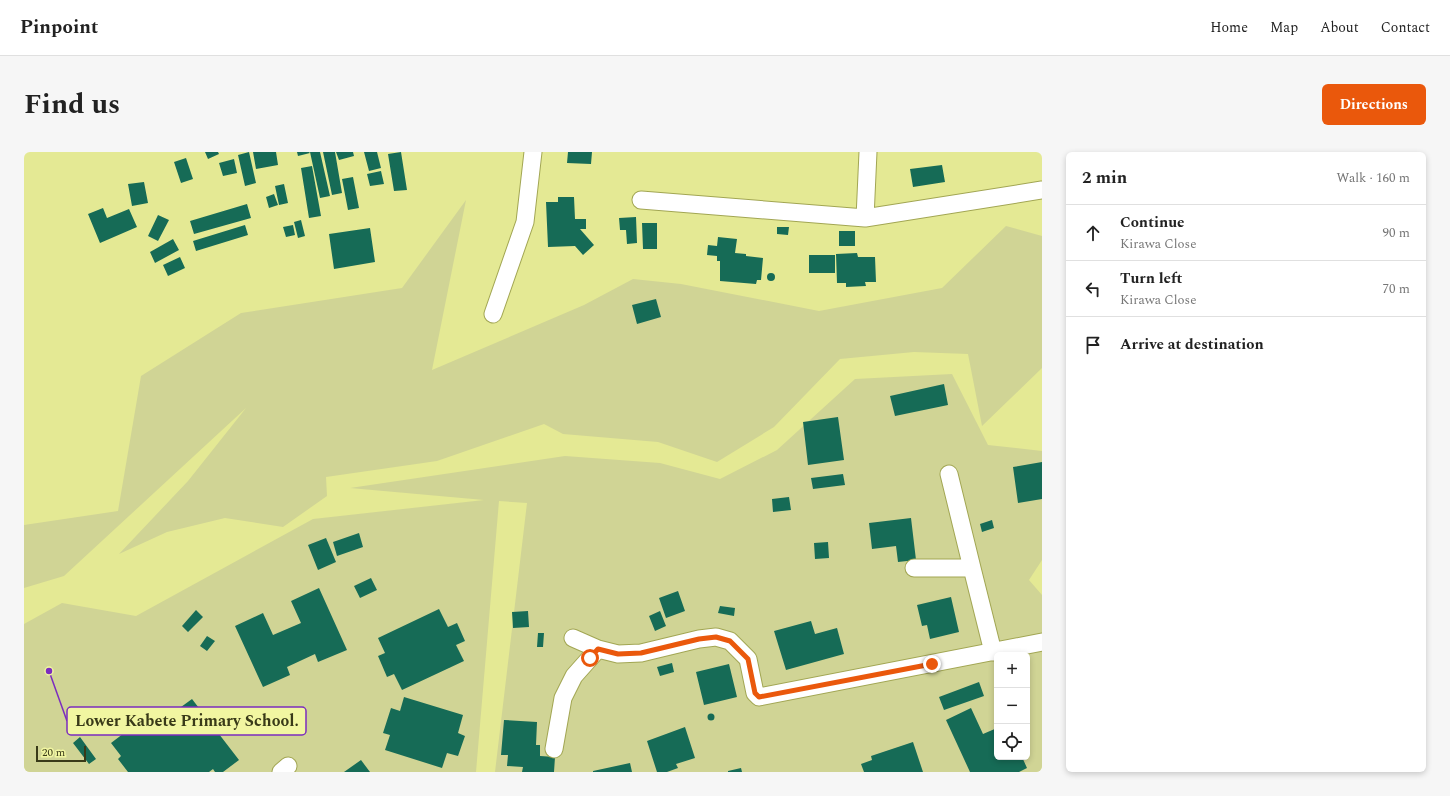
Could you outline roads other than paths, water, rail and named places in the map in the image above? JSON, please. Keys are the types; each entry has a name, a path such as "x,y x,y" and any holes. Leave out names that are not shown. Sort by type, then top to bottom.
{"street":[{"path":"494,314 525,222 533,152"},
{"path":"865,218 868,152"},
{"path":"641,200 865,218 1042,190"},
{"path":"949,474 993,652"},
{"path":"914,568 972,568"},
{"path":"573,638 598,649 618,654 641,653 699,639 716,637 730,641 748,659 755,693 759,697 1042,642"},
{"path":"554,749 563,698 574,676 598,649"}],"place":[{"name":"Lower Kabete Primary School.","path":"49,671"}]}
